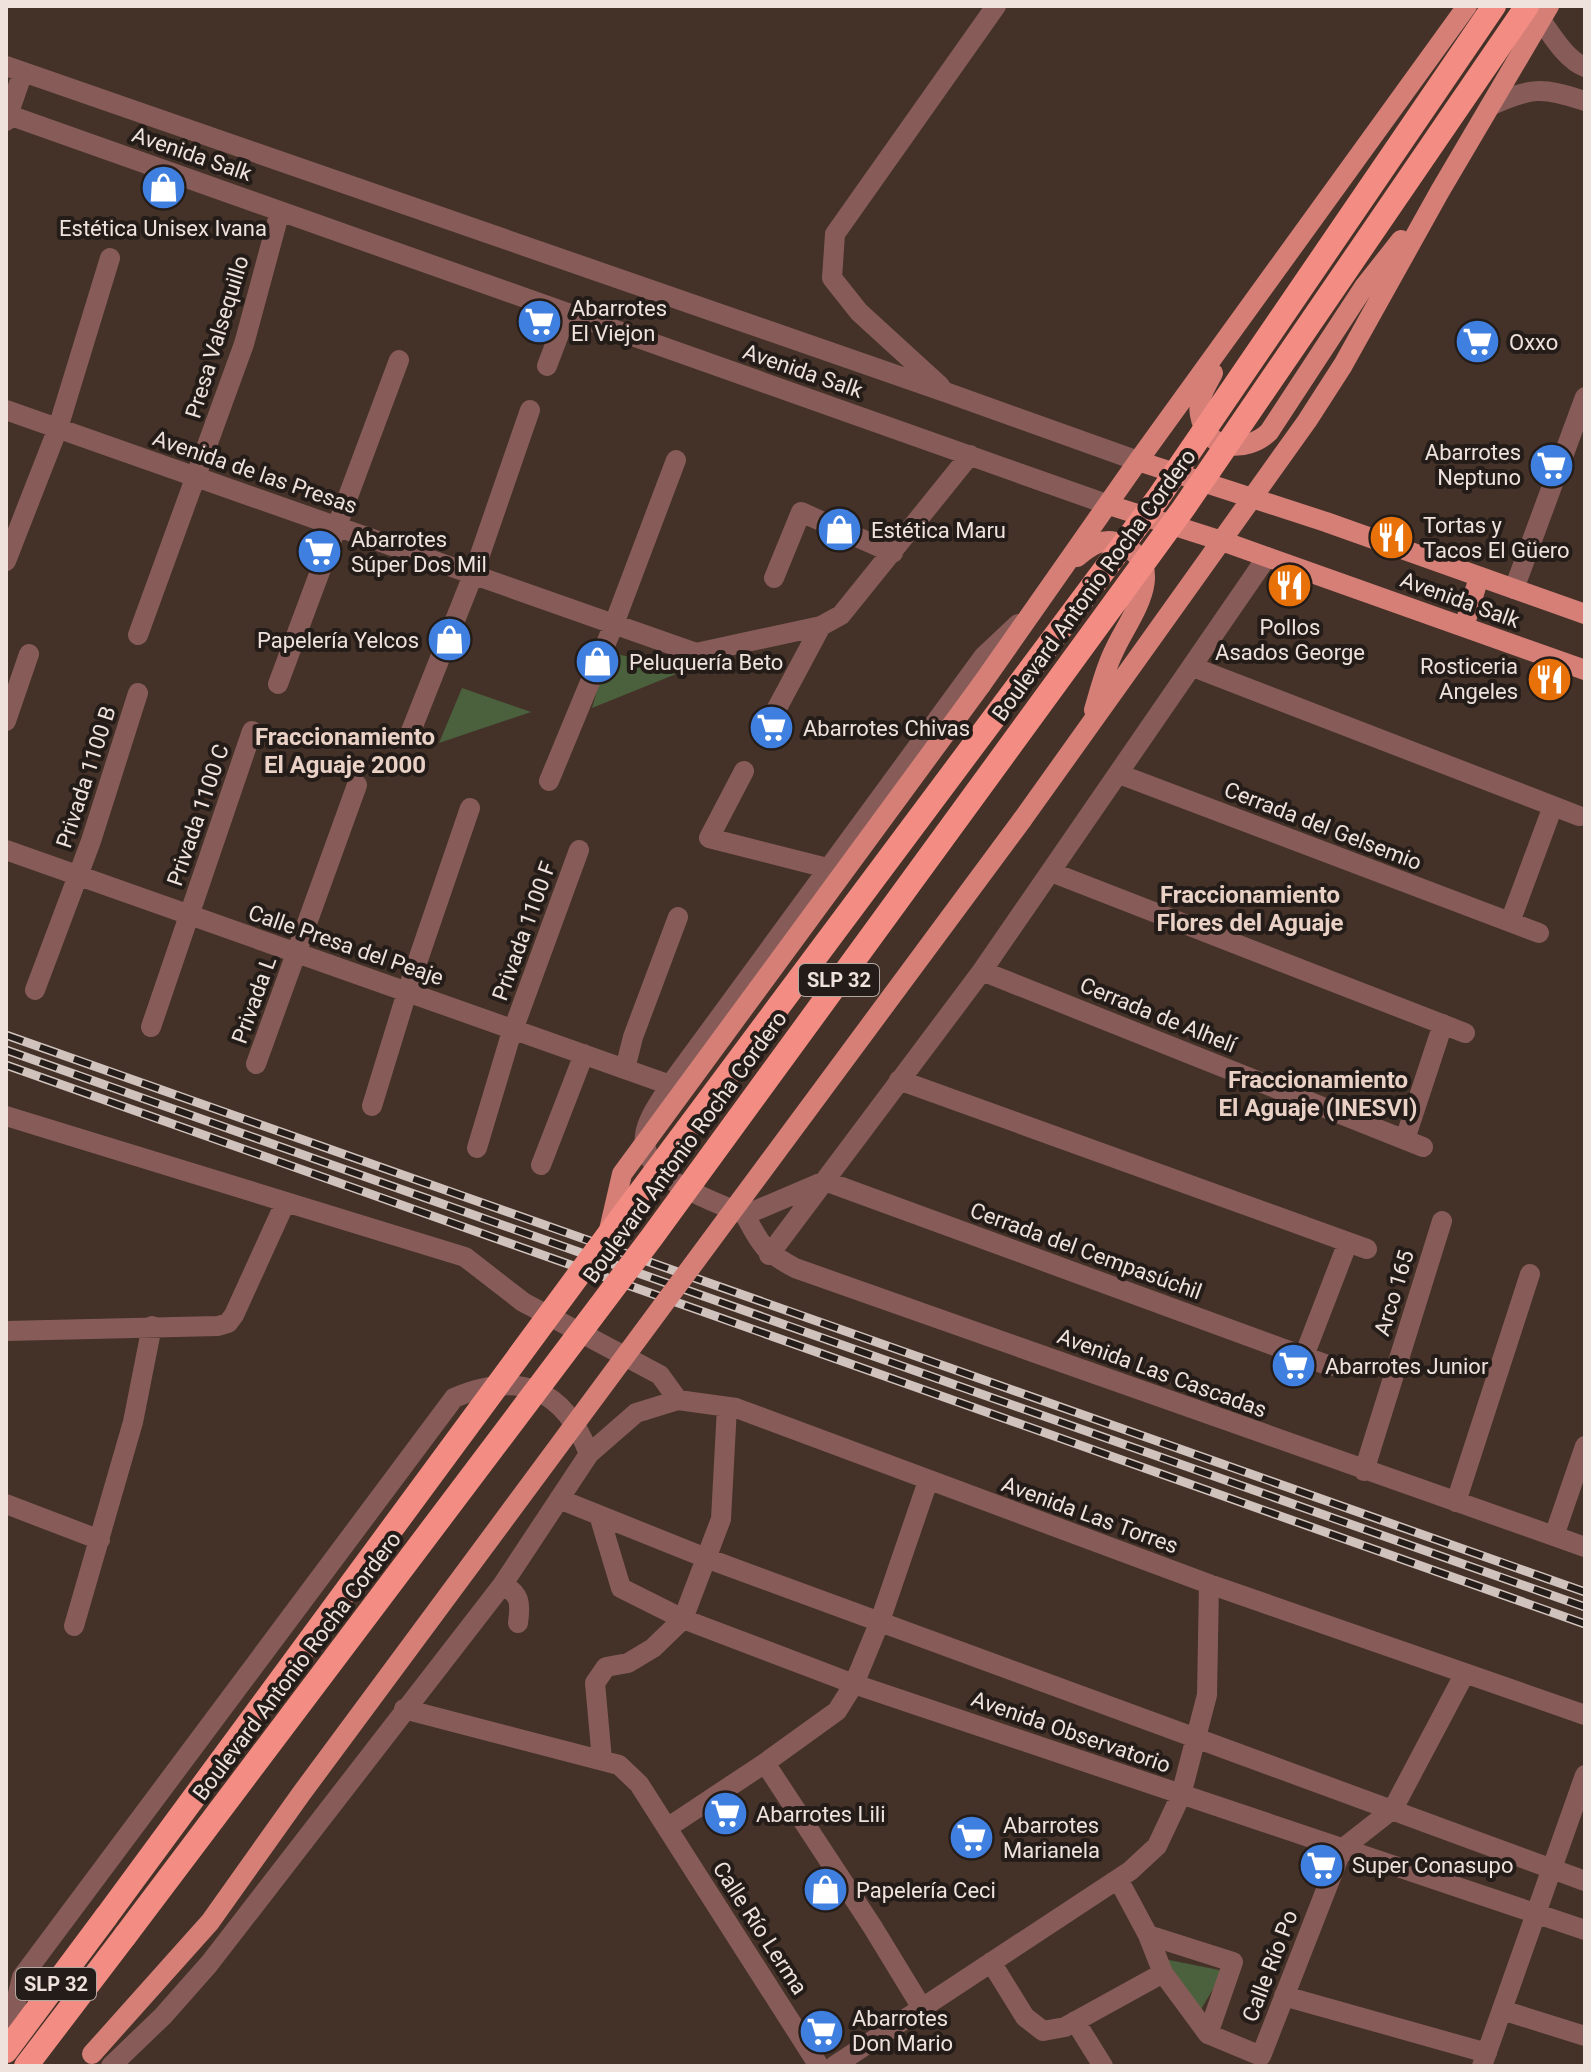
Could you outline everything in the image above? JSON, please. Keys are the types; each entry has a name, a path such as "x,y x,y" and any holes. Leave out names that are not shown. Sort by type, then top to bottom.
{"highway":[{"name":"Boulevard Antonio Rocha Cordero","path":"6,2051 608,1235 1158,498 1494,6"},
{"name":"Boulevard Antonio Rocha Cordero","path":"26,2066 652,1237 1174,521 1538,10"}],"main road":[{"name":"Boulevard Antonio Rocha Cordero","path":"1038,605 1138,461 1467,6"},
{"path":"86,2060 210,1922 1022,820 1307,421 1343,365 1490,106 1538,10"},
{"path":"1237,323 1202,393 1200,416 1210,435 1219,442 1240,447 1251,445 1269,432 1364,287 1440,191"},
{"name":"Avenida Salk","path":"1138,461 1253,497 1585,614"},
{"name":"Avenida Salk","path":"1109,505 1222,541 1585,670"},
{"path":"1063,570 1101,541 1115,541 1129,548 1139,559 1145,573 1141,601 1113,652 1088,729"},
{"path":"1464,627 1479,577"},
{"path":"608,1235 622,1174 1038,605"}],"street":[{"path":"948,393 859,312 832,278 835,234 996,6"},
{"path":"1538,10 1560,47 1578,65 1585,67"},
{"path":"7,117 15,69"},
{"name":"Avenida Salk","path":"15,69 1138,461"},
{"path":"1490,106 1521,92 1549,90 1585,101"},
{"name":"Avenida Salk","path":"7,117 1109,505"},
{"name":"Presa Valsequillo","path":"138,635 244,344 280,211"},
{"path":"6,561 58,428 110,258"},
{"path":"547,366 567,313"},
{"path":"278,684 399,360"},
{"path":"1514,589 1584,404"},
{"name":"Avenida de las Presas","path":"6,410 696,653 821,626 841,615 970,455"},
{"path":"411,731 473,575 530,410"},
{"path":"549,781 614,624 676,460"},
{"path":"774,578 801,512 893,553"},
{"path":"825,1181 745,1215 769,1255 825,1181 899,1080 982,971 1267,557"},
{"name":"Boulevard Antonio Rocha Cordero","path":"745,1215 659,1172 647,1153 647,1126 670,1085 984,656 1038,605"},
{"path":"768,725 821,626"},
{"path":"6,721 29,654"},
{"path":"1193,667 1579,816"},
{"name":"Privada 1100 B","path":"35,990 78,876 138,693"},
{"name":"Privada 1100 C","path":"151,1027 252,731"},
{"path":"744,771 709,838 827,868"},
{"name":"Cerrada del Gelsemio","path":"1119,774 1539,933"},
{"name":"Privada L","path":"256,1064 357,785"},
{"path":"1510,922 1553,806"},
{"path":"372,1106 470,808"},
{"name":"Calle Presa del Peaje","path":"6,850 670,1085"},
{"name":"Privada 1100 F","path":"477,1148 513,1029 579,850"},
{"path":"1051,872 1465,1033"},
{"path":"625,1069 633,1037 678,917"},
{"name":"Cerrada de Alhelí","path":"982,971 1414,1143 1443,1024"},
{"path":"541,1165 584,1054"},
{"path":"899,1080 1358,1246 1304,1356"},
{"path":"6,1116 465,1257 523,1302 660,1375 678,1400"},
{"name":"Cerrada del Cempasúchil","path":"825,1181 1330,1366"},
{"path":"6,1331 218,1326 228,1323 285,1203"},
{"name":"Arco 165","path":"1364,1471 1442,1221"},
{"name":"Avenida Las Cascadas","path":"769,1255 795,1268 1585,1547"},
{"path":"1456,1502 1530,1274"},
{"path":"74,1626 133,1422 152,1326"},
{"path":"6,2044 22,1977 454,1398 480,1386 509,1384 536,1390 561,1405 579,1427 589,1454"},
{"name":"Avenida Las Torres","path":"111,2066 163,2016 209,1964 503,1584 589,1454 636,1413 678,1400 727,1407 1209,1584 1585,1715"},
{"path":"602,1760 595,1683 606,1667 628,1663 653,1648 683,1619 721,1519 727,1407"},
{"path":"1554,1536 1585,1446"},
{"path":"667,1828 837,1711 854,1684 880,1621 928,1481"},
{"name":"Avenida Observatorio","path":"559,1499 706,1558 1585,1881"},
{"path":"6,1504 100,1540"},
{"name":"Avenida Observatorio","path":"599,1515 621,1588 683,1619 854,1684 1585,1930"},
{"path":"503,1584 516,1592 520,1600 518,1623"},
{"path":"834,2066 1118,1879 1157,1846 1181,1795 1207,1695 1209,1584"},
{"path":"1342,1849 1393,1809 1465,1673"},
{"name":"Calle Río Lerma","path":"404,1709 619,1765 639,1784 819,2066"},
{"path":"765,1763 922,2008"},
{"path":"1284,1996 1485,2059 1585,1775"},
{"name":"Calle Río Po","path":"1208,2034 1261,2056 1342,1849"},
{"path":"1118,1879 1148,1935 1163,1973 1208,2034"},
{"path":"1148,1935 1233,1962 1208,2034"},
{"path":"991,1962 1025,2017 1043,2031 1065,2027 1163,1973"},
{"path":"1502,2010 1585,2036"},
{"path":"1075,2021 1103,2066"}],"green space":[{"path":"608,652 686,670 592,708"},
{"path":"462,688 531,712 439,743"},
{"path":"1159,1958 1224,1971 1198,2014"}],"railway":[{"path":"6,1035 1585,1592"},
{"path":"6,1050 1585,1607"},
{"path":"6,1065 1585,1624"}],"place":[{"name":"Estética Unisex Ivana","path":"163,187"},
{"name":"Abarrotes El Viejon","path":"540,321"},
{"name":"Oxxo","path":"1478,342"},
{"name":"Abarrotes Neptuno","path":"1552,465"},
{"name":"Estética Maru","path":"840,530"},
{"name":"Tortas y Tacos El Güero","path":"1392,538"},
{"name":"Abarrotes Súper Dos Mil","path":"320,552"},
{"name":"Pollos Asados George","path":"1290,586"},
{"name":"Papelería Yelcos","path":"450,640"},
{"name":"Peluquería Beto","path":"598,662"},
{"name":"Rosticeria Angeles","path":"1549,679"},
{"name":"Abarrotes Chivas","path":"772,728"},
{"name":"Abarrotes Junior","path":"1294,1366"},
{"name":"Abarrotes Lili","path":"725,1814"},
{"name":"Abarrotes Marianela","path":"972,1838"},
{"name":"Super Conasupo","path":"1321,1865"},
{"name":"Papelería Ceci","path":"825,1890"},
{"name":"Abarrotes Don Mario","path":"821,2031"}],"district":[{"name":"Fraccionamiento El Aguaje 2000","path":"345,751"},
{"name":"Fraccionamiento Flores del Aguaje","path":"1250,909"},
{"name":"Fraccionamiento El Aguaje (INESVI)","path":"1318,1094"}]}
